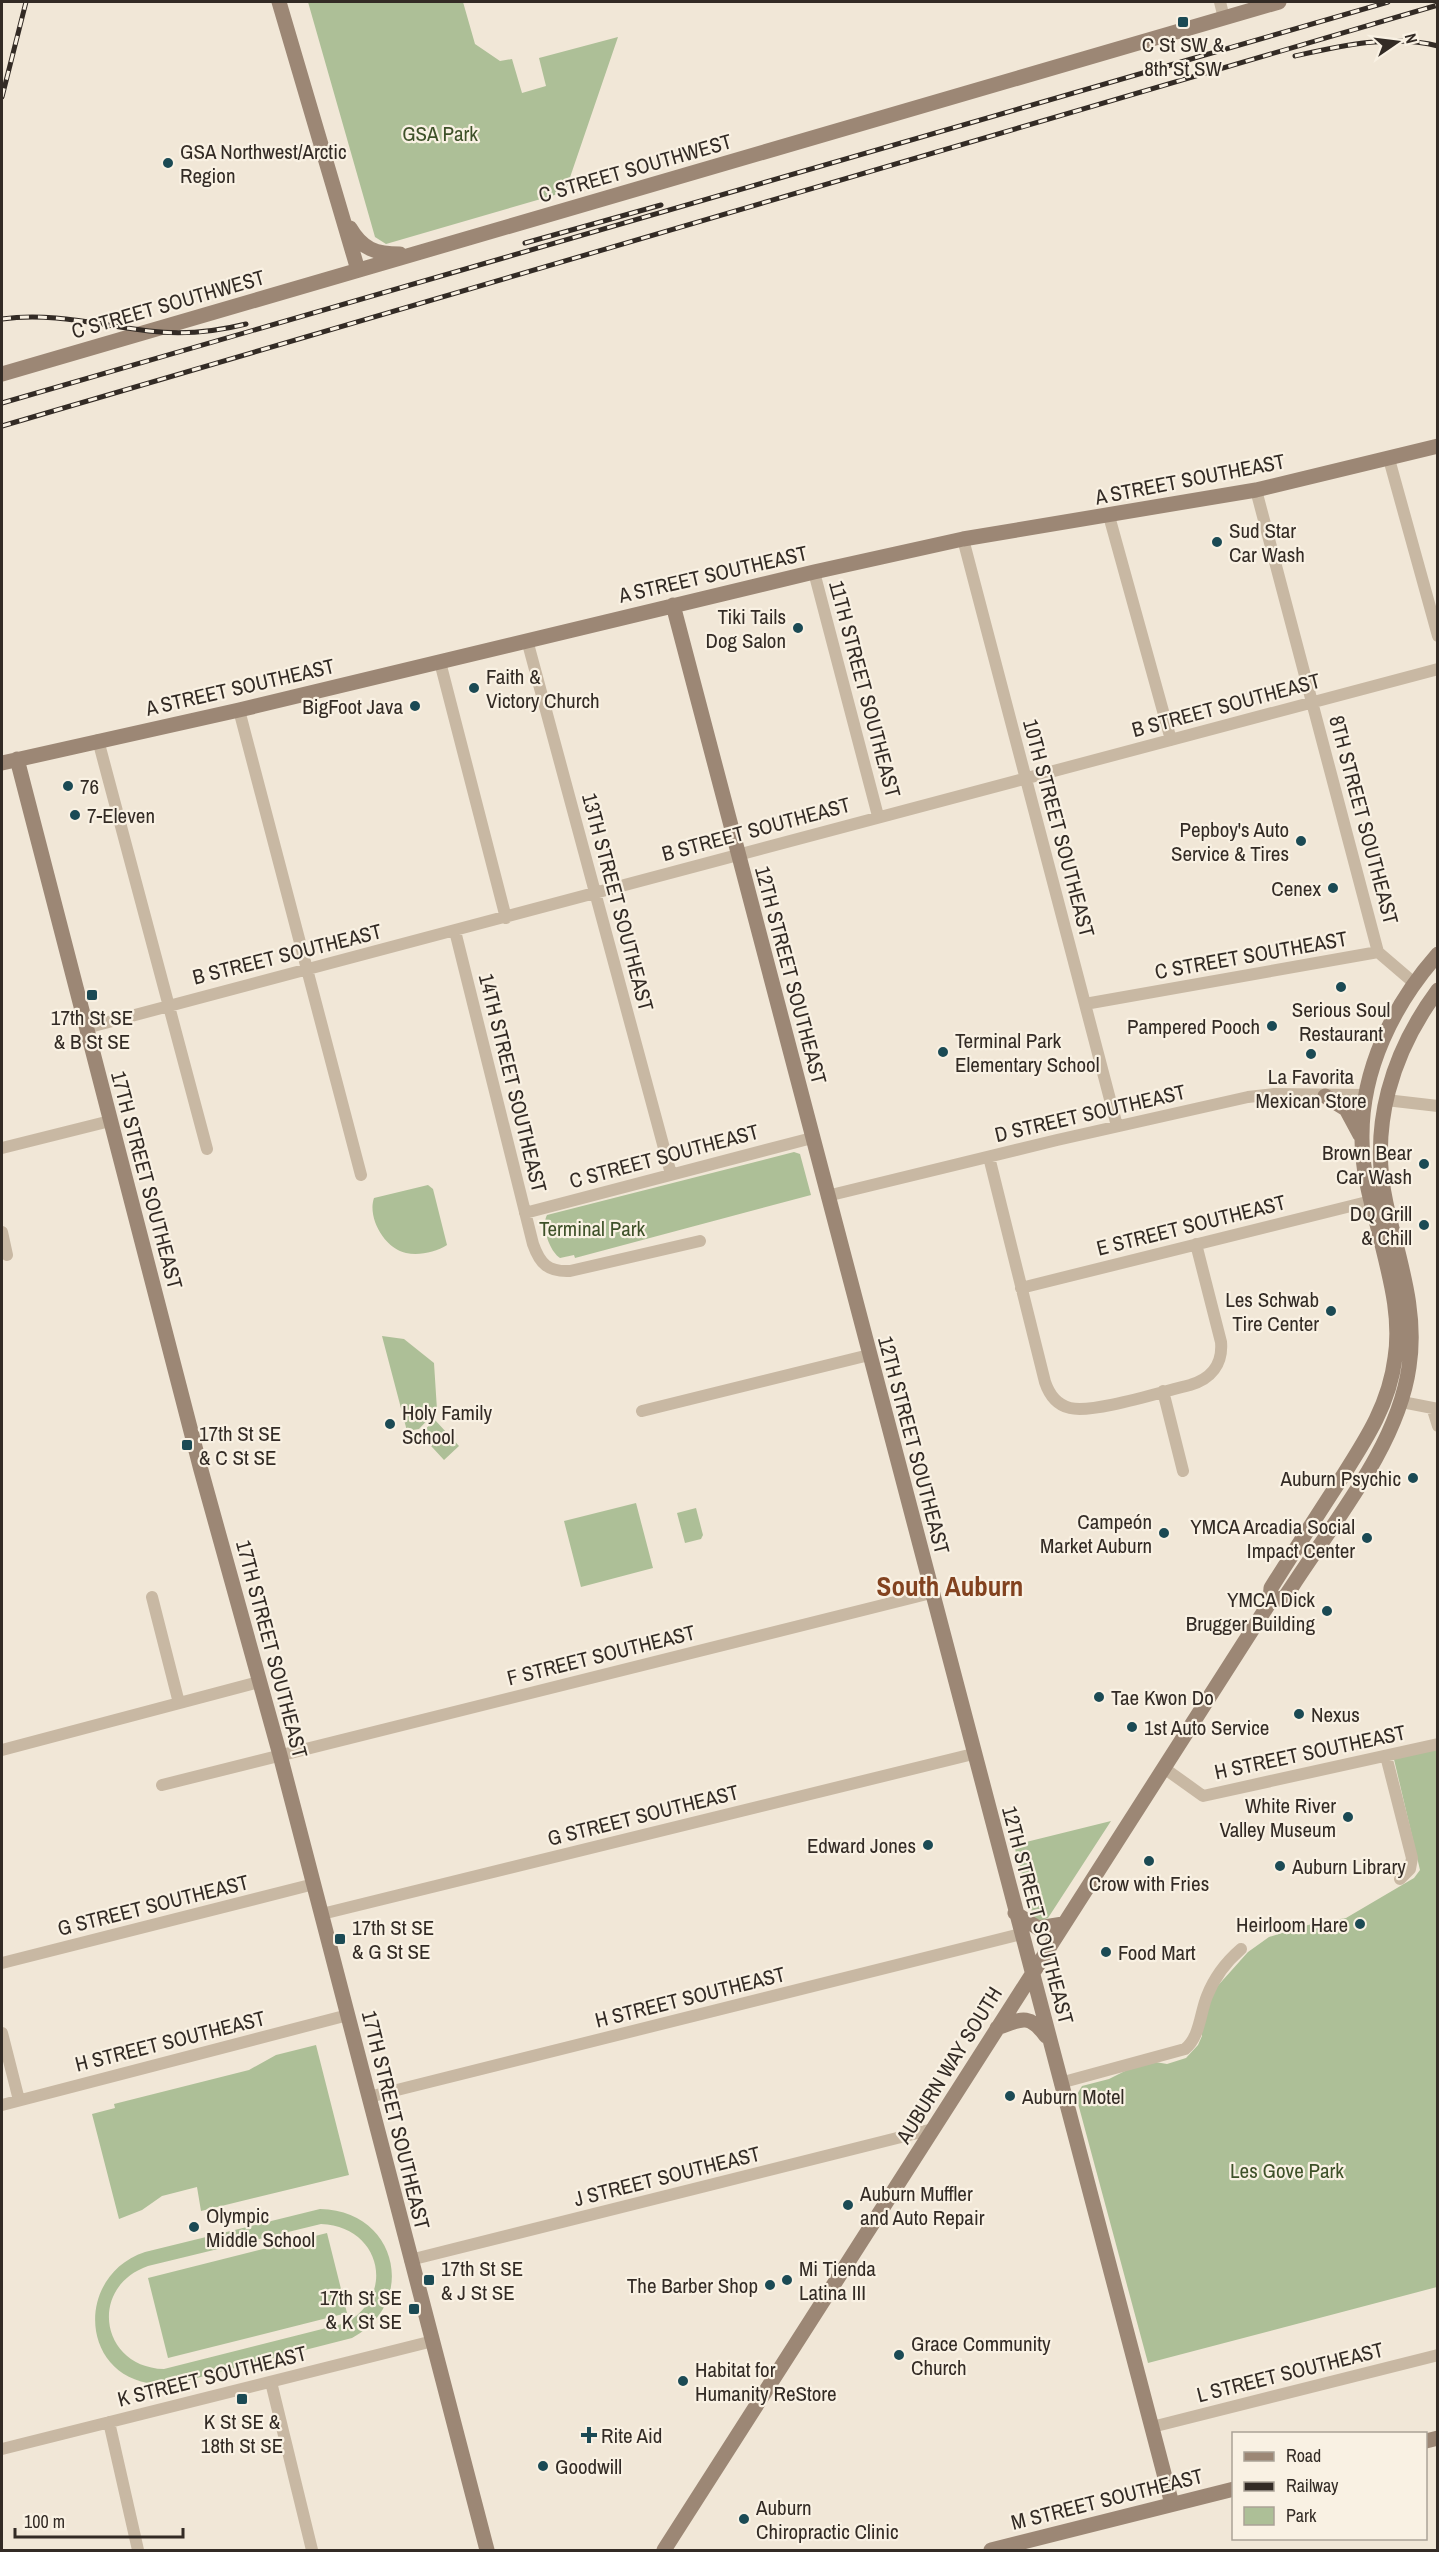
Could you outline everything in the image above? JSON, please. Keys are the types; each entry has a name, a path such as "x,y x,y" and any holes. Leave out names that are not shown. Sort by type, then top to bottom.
{"main road":[{"path":"279,2 358,270"},
{"name":"C STREET SOUTHWEST","path":"2,374 1279,2"},
{"path":"341,213 353,234 367,248 385,254 416,253"},
{"name":"A STREET SOUTHEAST","path":"2,763 239,710 673,605 963,539 1109,516 1256,489 1437,446"},
{"name":"12TH STREET SOUTHEAST","path":"673,605 973,1754 1172,2504"},
{"name":"17TH STREET SOUTHEAST","path":"17,759 110,1121 280,1755 410,2260 488,2550"},
{"name":"AUBURN WAY SOUTH","path":"664,2550 1270,1602 1271,1588 1358,1452 1387,1398 1397,1346 1395,1304 1366,1178 1362,1140 1366,1095 1377,1056 1400,1005 1413,982 1437,954"},
{"name":"AUBURN WAY SOUTH","path":"1270,1602 1285,1597 1293,1585 1383,1445 1402,1402 1411,1356 1412,1318 1410,1297 1384,1189 1382,1124 1399,1053 1416,1018 1437,990"},
{"path":"1366,1178 1372,1165 1373,1118 1386,1100 1380,1082 1381,1072 1401,1017 1400,1005"},
{"path":"1325,1096 1346,1109 1362,1140"},
{"path":"1387,1398 1402,1402"},
{"path":"1015,1913 1038,1928 1063,1924"},
{"path":"997,2028 1028,2019 1040,2027 1049,2039"},
{"name":"M STREET SOUTHEAST","path":"991,2550 1232,2489"}],"street":[{"path":"1220,2 1224,18"},
{"path":"1389,459 1437,636"},
{"name":"8TH STREET SOUTHEAST","path":"1256,489 1378,952"},
{"path":"1109,516 1171,740"},
{"name":"10TH STREET SOUTHEAST","path":"963,539 1117,1126"},
{"name":"11TH STREET SOUTHEAST","path":"814,572 878,816"},
{"name":"13TH STREET SOUTHEAST","path":"527,640 671,1174"},
{"path":"440,662 506,918"},
{"name":"B STREET SOUTHEAST","path":"86,1028 1437,669"},
{"path":"239,710 361,1175"},
{"path":"99,740 207,1149"},
{"name":"14TH STREET SOUTHEAST","path":"455,931 533,1244 544,1266 562,1272 596,1267 700,1241"},
{"name":"C STREET SOUTHEAST","path":"1085,1004 1378,952 1413,982"},
{"name":"D STREET SOUTHEAST","path":"827,1196 1117,1126 1261,1095 1366,1095"},
{"path":"1386,1100 1437,1106"},
{"path":"2,1148 110,1121"},
{"name":"C STREET SOUTHEAST","path":"525,1213 812,1138"},
{"path":"989,1157 1045,1385 1053,1398 1064,1406 1086,1408 1200,1382 1217,1366 1221,1342 1196,1244"},
{"name":"E STREET SOUTHEAST","path":"1021,1288 1371,1201"},
{"path":"2,1232 7,1255"},
{"path":"642,1411 869,1355"},
{"path":"1163,1391 1183,1471"},
{"path":"1402,1402 1435,1410 1437,1426"},
{"name":"F STREET SOUTHEAST","path":"162,1785 931,1593"},
{"path":"152,1597 179,1703"},
{"path":"2,1750 260,1682"},
{"name":"H STREET SOUTHEAST","path":"1164,1768 1203,1796 1437,1744"},
{"name":"G STREET SOUTHEAST","path":"322,1914 973,1754"},
{"path":"1386,1756 1412,1855 1410,1869 1400,1879"},
{"name":"G STREET SOUTHEAST","path":"2,1963 314,1884"},
{"name":"H STREET SOUTHEAST","path":"369,2097 1021,1934"},
{"path":"1060,2083 1185,2049 1193,2040 1217,1976 1241,1949"},
{"name":"H STREET SOUTHEAST","path":"2,2105 348,2015"},
{"path":"2,2033 19,2100"},
{"name":"J STREET SOUTHEAST","path":"410,2260 933,2129"},
{"name":"K STREET SOUTHEAST","path":"2,2449 433,2341"},
{"name":"L STREET SOUTHEAST","path":"1152,2427 1437,2355"},
{"path":"271,2382 312,2550"},
{"path":"109,2422 138,2550"}],"green space":[{"name":"GSA Park","path":"308,2 463,2 475,44 500,61 512,59 522,93 546,86 539,58 618,37 565,192 386,244 375,237"},
{"name":"Terminal Park","path":"794,1152 800,1154 811,1195 575,1258 574,1255 560,1258 552,1250 547,1238 545,1219 547,1215"},
{"path":"428,1185 433,1189 447,1245 422,1254 411,1254 398,1250 391,1246 380,1232 373,1214 374,1198"},
{"path":"382,1336 404,1339 434,1363 437,1410 419,1429 407,1431"},
{"path":"435,1420 459,1446 444,1460 420,1434"},
{"path":"636,1503 653,1568 581,1587 564,1521"},
{"path":"696,1508 703,1535 701,1539 685,1543 677,1513"},
{"name":"Les Gove Park","path":"1437,1744 1437,2287 1148,2363 1076,2096 1082,2086 1109,2079 1131,2068 1155,2062 1167,2064 1186,2058 1198,2045 1202,2036 1202,2022 1214,1990 1248,1952 1269,1937 1308,1925 1346,1918 1414,1878 1420,1870 1393,1755"},
{"path":"1111,1821 1048,1918 1040,1921 1033,1916 1014,1845"},
{"path":"316,2045 349,2175 201,2211 197,2187 162,2196 142,2210 119,2219 92,2114 115,2108 114,2104 249,2070 276,2055"},
{"path":"320,2209 346,2213 367,2225 382,2241 390,2260 392,2282 386,2303 373,2322 352,2338 172,2384 155,2384 130,2377 112,2364 100,2345 95,2324 97,2302 106,2281 122,2264 145,2252","holes":["321,2224 341,2228 357,2236 368,2249 375,2263 376,2279 372,2296 362,2311 346,2323 164,2369 142,2365 126,2355 115,2341 110,2325 110,2307 116,2291 129,2276 148,2266"]},
{"path":"327,2233 347,2313 168,2358 148,2278"}],"railway":[{"path":"2,97 26,2"},
{"path":"2,403 1388,2"},
{"path":"2,426 1438,5"},
{"path":"1295,56 1348,45 1384,41 1438,46"},
{"path":"525,243 661,205"},
{"path":"2,319 57,318 173,333 210,331 246,324"}],"place":[{"name":"C St SW & 8th St SW","path":"1183,22"},
{"name":"GSA Northwest/Arctic Region","path":"168,163"},
{"name":"Sud Star Car Wash","path":"1217,542"},
{"name":"Tiki Tails Dog Salon","path":"798,628"},
{"name":"Faith & Victory Church","path":"474,688"},
{"name":"BigFoot Java","path":"415,706"},
{"name":"76","path":"68,786"},
{"name":"7-Eleven","path":"75,815"},
{"name":"Pepboy's Auto Service & Tires","path":"1301,841"},
{"name":"Cenex","path":"1333,888"},
{"name":"Serious Soul Restaurant","path":"1341,987"},
{"name":"17th St SE & B St SE","path":"92,995"},
{"name":"Pampered Pooch","path":"1272,1026"},
{"name":"Terminal Park Elementary School","path":"943,1052"},
{"name":"La Favorita Mexican Store","path":"1311,1054"},
{"name":"Brown Bear Car Wash","path":"1424,1164"},
{"name":"DQ Grill & Chill","path":"1424,1225"},
{"name":"Les Schwab Tire Center","path":"1331,1311"},
{"name":"Holy Family School","path":"390,1424"},
{"name":"17th St SE & C St SE","path":"187,1445"},
{"name":"Auburn Psychic","path":"1413,1478"},
{"name":"Campeón Market Auburn","path":"1164,1533"},
{"name":"YMCA Arcadia Social Impact Center","path":"1367,1538"},
{"name":"YMCA Dick Brugger Building","path":"1327,1611"},
{"name":"Tae Kwon Do","path":"1099,1697"},
{"name":"Nexus","path":"1299,1714"},
{"name":"1st Auto Service","path":"1132,1727"},
{"name":"White River Valley Museum","path":"1348,1817"},
{"name":"Edward Jones","path":"928,1845"},
{"name":"Crow with Fries","path":"1149,1861"},
{"name":"Auburn Library","path":"1280,1866"},
{"name":"Heirloom Hare","path":"1360,1924"},
{"name":"17th St SE & G St SE","path":"340,1939"},
{"name":"Food Mart","path":"1106,1952"},
{"name":"Auburn Motel","path":"1010,2096"},
{"name":"Auburn Muffler and Auto Repair","path":"848,2205"},
{"name":"Olympic Middle School","path":"194,2227"},
{"name":"17th St SE & J St SE","path":"429,2280"},
{"name":"Mi Tienda Latina III","path":"787,2280"},
{"name":"The Barber Shop","path":"770,2285"},
{"name":"17th St SE & K St SE","path":"414,2309"},
{"name":"Grace Community Church","path":"899,2355"},
{"name":"Habitat for Humanity ReStore","path":"683,2381"},
{"name":"K St SE & 18th St SE","path":"242,2399"},
{"name":"Rite Aid","path":"589,2435"},
{"name":"Goodwill","path":"543,2466"},
{"name":"Auburn Chiropractic Clinic","path":"744,2519"}],"district":[{"name":"South Auburn","path":"950,1586"}]}
